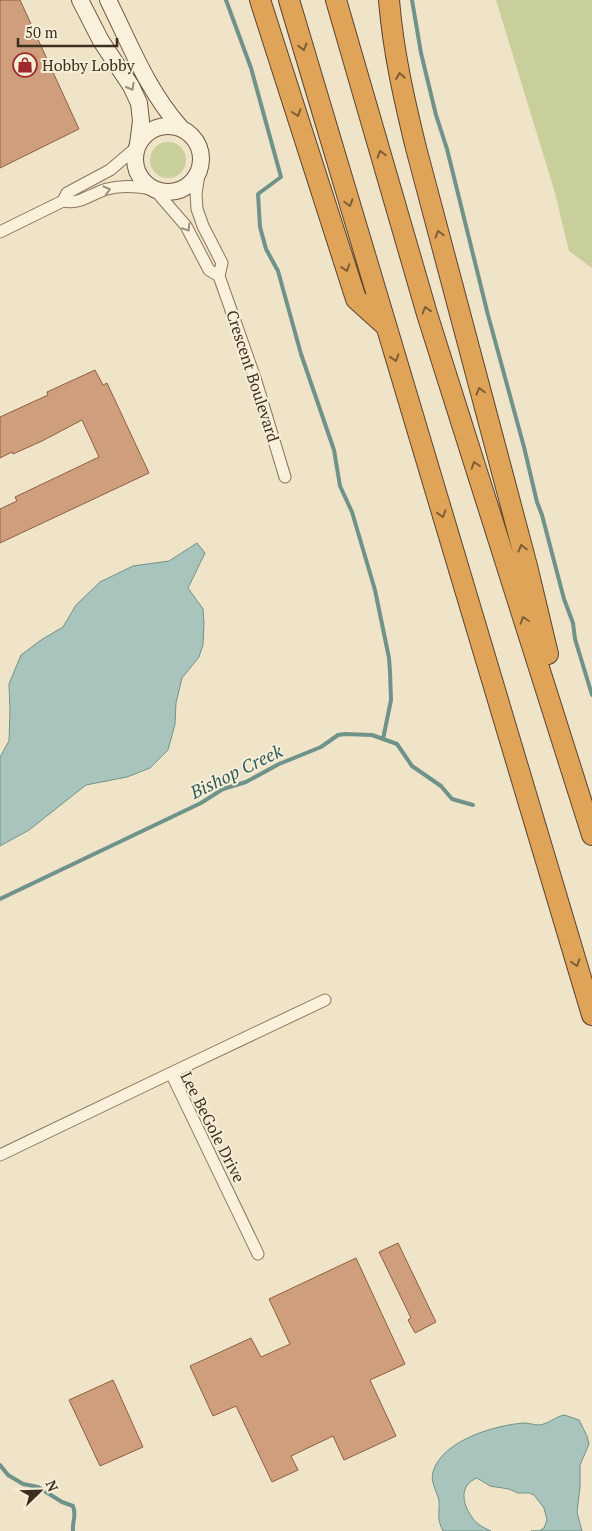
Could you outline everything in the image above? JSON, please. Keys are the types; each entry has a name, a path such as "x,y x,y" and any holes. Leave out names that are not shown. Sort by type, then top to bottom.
{"highway":[{"path":"260,0 356,299 386,326"},
{"path":"289,0 592,1015"},
{"path":"336,0 427,314 589,826"},
{"path":"389,0 402,90 527,566 589,826"}],"street":[{"path":"80,0 101,41 131,86 139,103 141,121 135,155 137,171 141,179 155,190"},
{"path":"108,0 154,94 181,128"},
{"path":"0,232 63,201 67,193 110,170 138,145 143,137 157,128 173,126 181,128 189,133 200,148 202,165 193,182 185,189 165,193 137,186 118,187 102,191 73,203 63,201"},
{"name":"Crescent Boulevard","path":"198,174 197,209 203,226 222,263 219,276 255,378 285,477"},
{"name":"Crescent Boulevard","path":"155,190 186,226 210,270 219,276"},
{"path":"171,1073 325,1000"},
{"name":"Lee BeGole Drive","path":"0,1155 171,1073 258,1254"}],"green space":[{"path":"496,0 592,0 592,268 569,251 555,193"},
{"path":"168,142 180,148 186,160 180,172 168,178 156,172 150,160 156,148"}],"water":[{"path":"197,543 205,553 188,588 203,609 203,645 199,657 182,678 176,703 175,724 168,750 150,768 127,777 86,785 29,830 0,846 0,757 9,741 9,684 21,655 63,627 76,605 100,582 133,566 169,561"},
{"path":"564,1415 579,1420 589,1444 580,1465 577,1512 582,1531 539,1531 544,1528 547,1520 544,1508 534,1495 490,1486 477,1478 467,1485 464,1501 469,1512 480,1526 491,1531 443,1531 439,1519 439,1501 432,1479 438,1461 458,1443 485,1431 512,1424 542,1424"}],"building":[{"name":"Hobby Lobby","path":"0,0 20,0 79,129 0,168"},
{"path":"95,370 103,385 107,383 149,473 0,543 0,509 17,501 15,497 99,457 82,420 42,441 0,458 0,417 48,395 47,392"},
{"path":"398,1243 436,1322 415,1333 408,1320 411,1318 379,1252"},
{"path":"356,1258 405,1364 370,1380 396,1436 344,1460 333,1436 291,1456 298,1470 272,1482 236,1406 213,1416 190,1366 251,1338 261,1357 290,1344 269,1299"},
{"path":"113,1380 143,1447 100,1466 69,1400"}],"waterway":[{"path":"226,0 251,68 281,177 258,194 260,227 266,249 278,271 301,354 334,450 340,486 352,512 375,590 389,658 390,672 391,700 383,739"},
{"path":"412,0 421,53 436,115 447,149 537,502 592,695"},
{"name":"Bishop Creek","path":"0,899 201,803 223,789 246,782 279,764 321,747 338,735 372,735 397,744 412,766 441,786 452,799 473,805"},
{"name":"Bishop Creek","path":"0,1465 8,1475 23,1484 38,1487 62,1502 73,1506 75,1513 73,1531"}],"place":[{"name":"Hobby Lobby","path":"25,65"}]}
